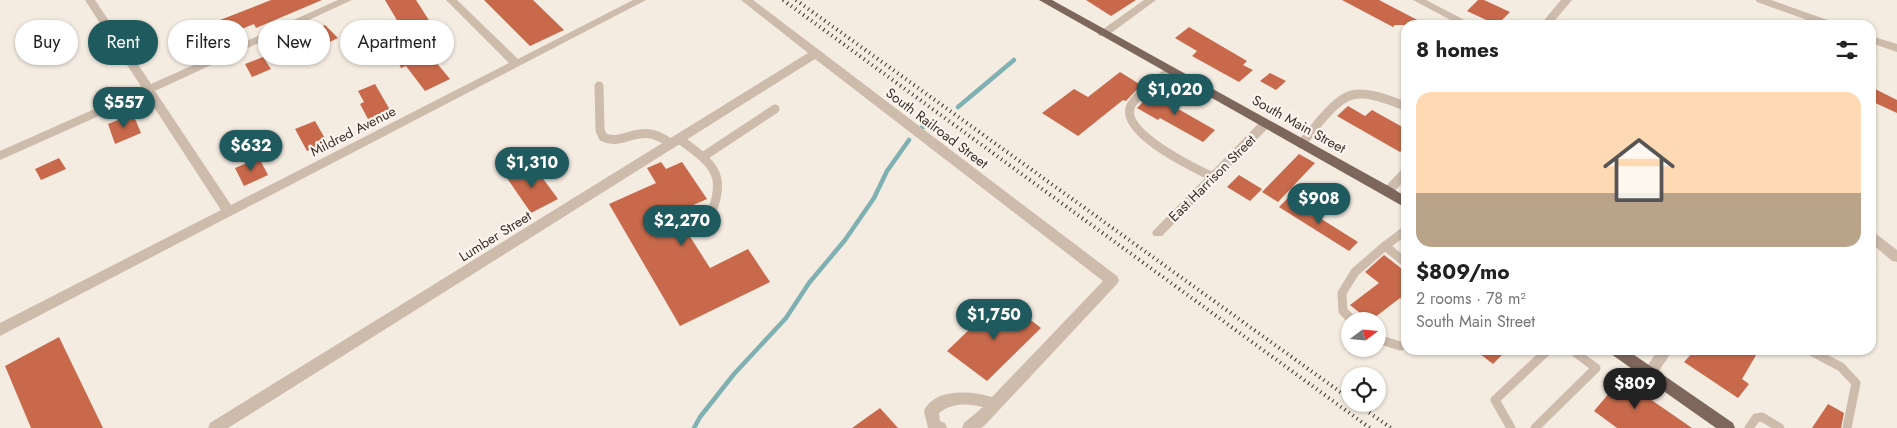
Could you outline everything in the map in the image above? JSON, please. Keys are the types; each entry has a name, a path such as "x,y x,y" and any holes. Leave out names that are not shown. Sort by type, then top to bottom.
{"main road":[{"name":"South Main Street","path":"1044,0 1401,200"},
{"path":"1623,355 1728,428"}],"street":[{"path":"90,0 229,212"},
{"path":"0,156 347,0"},
{"path":"451,0 516,63"},
{"name":"Mildred Avenue","path":"0,330 641,0"},
{"name":"South Railroad Street","path":"746,0 1112,280 992,407"},
{"path":"1103,34 1151,0"},
{"path":"1418,0 1459,20"},
{"path":"1549,20 1567,0"},
{"path":"1761,0 1818,20"},
{"path":"1876,41 1897,48"},
{"name":"Lumber Street","path":"215,428 815,54"},
{"name":"East Harrison Street","path":"1158,232 1265,124"},
{"path":"1388,191 1401,177"},
{"path":"1876,239 1897,257"},
{"path":"1650,374 1663,355"},
{"path":"940,428 934,425 931,412 939,404 952,399 968,397 992,407 980,420 968,428"}],"lane":[{"path":"1170,71 1140,96 1130,108 1129,117 1133,125 1150,140 1185,164 1213,177"},
{"path":"598,86 600,130 603,137 609,140 649,132 704,156 715,171 720,184 717,202 708,224"},
{"path":"1301,144 1341,101 1350,95 1369,95 1401,105"},
{"path":"704,156 775,109"},
{"path":"1344,312 1342,293 1355,272 1401,234"},
{"path":"1385,246 1401,259"},
{"path":"1386,342 1401,346"},
{"path":"1511,428 1496,400 1543,355"},
{"path":"1535,428 1596,368 1579,355"},
{"path":"1819,355 1841,366 1856,383 1847,428"},
{"path":"1749,428 1756,418 1762,417 1780,428"}],"building":[{"path":"271,0 322,0 275,20 258,20 258,27 256,28 254,24 248,26 248,20 220,20"},
{"path":"385,0 416,0 429,20 397,20"},
{"path":"484,0 533,0 564,30 530,46"},
{"path":"1086,0 1136,0 1111,16"},
{"path":"1342,0 1379,0 1417,20 1401,20 1401,25 1393,27"},
{"path":"1478,0 1484,0 1510,12 1502,20 1486,20 1467,11"},
{"path":"1189,27 1247,61 1243,65 1253,70 1239,82 1192,56 1197,51 1175,38"},
{"path":"330,30 338,38 330,42"},
{"path":"258,59 258,65 268,65 271,69 252,77 246,65 248,65 248,63"},
{"path":"400,65 438,65 450,79 425,91 406,66 401,68"},
{"path":"1120,72 1141,85 1126,101 1123,100 1078,136 1042,113 1074,89 1088,97"},
{"path":"1270,73 1286,81 1276,90 1260,81"},
{"path":"375,84 390,110 368,119 360,104 364,102 358,91"},
{"path":"1876,90 1897,100 1897,113 1876,103"},
{"path":"1154,91 1176,104 1173,106 1215,130 1203,142 1160,118 1158,120 1137,108"},
{"path":"1348,106 1365,116 1372,110 1401,126 1401,151 1400,152 1337,116"},
{"path":"133,114 141,133 115,144 108,124"},
{"path":"315,121 327,142 307,151 295,129"},
{"path":"1299,154 1315,163 1278,202 1262,192"},
{"path":"59,158 66,169 41,180 35,169"},
{"path":"259,158 268,175 244,186 235,168"},
{"path":"661,162 666,169 682,162 707,199 675,213 710,268 748,249 770,282 680,326 609,204 656,183 647,168"},
{"path":"533,165 558,199 531,213 507,178"},
{"path":"1239,175 1262,189 1250,201 1227,187"},
{"path":"1288,198 1358,242 1349,251 1279,207"},
{"path":"1384,255 1401,268 1401,299 1382,312 1359,312 1350,305 1379,283 1365,272"},
{"path":"1006,301 1041,328 987,381 947,351 974,325 977,327"},
{"path":"59,337 103,428 31,428 5,366"},
{"path":"1481,355 1502,355 1493,364"},
{"path":"1690,355 1756,355 1742,379 1749,384 1738,398 1684,362"},
{"path":"1621,379 1692,428 1617,428 1594,411"},
{"path":"1828,404 1844,413 1841,428 1812,428"},
{"path":"880,408 898,428 852,428"}],"waterway":[{"path":"958,107 1014,60"},
{"path":"922,127 933,124"},
{"path":"694,428 700,417 734,374 786,318 809,283 845,240 874,198 887,171 909,140"}],"railway":[{"path":"783,0 1370,428"},
{"path":"796,0 1341,393"},
{"path":"1368,412 1391,428"}]}
